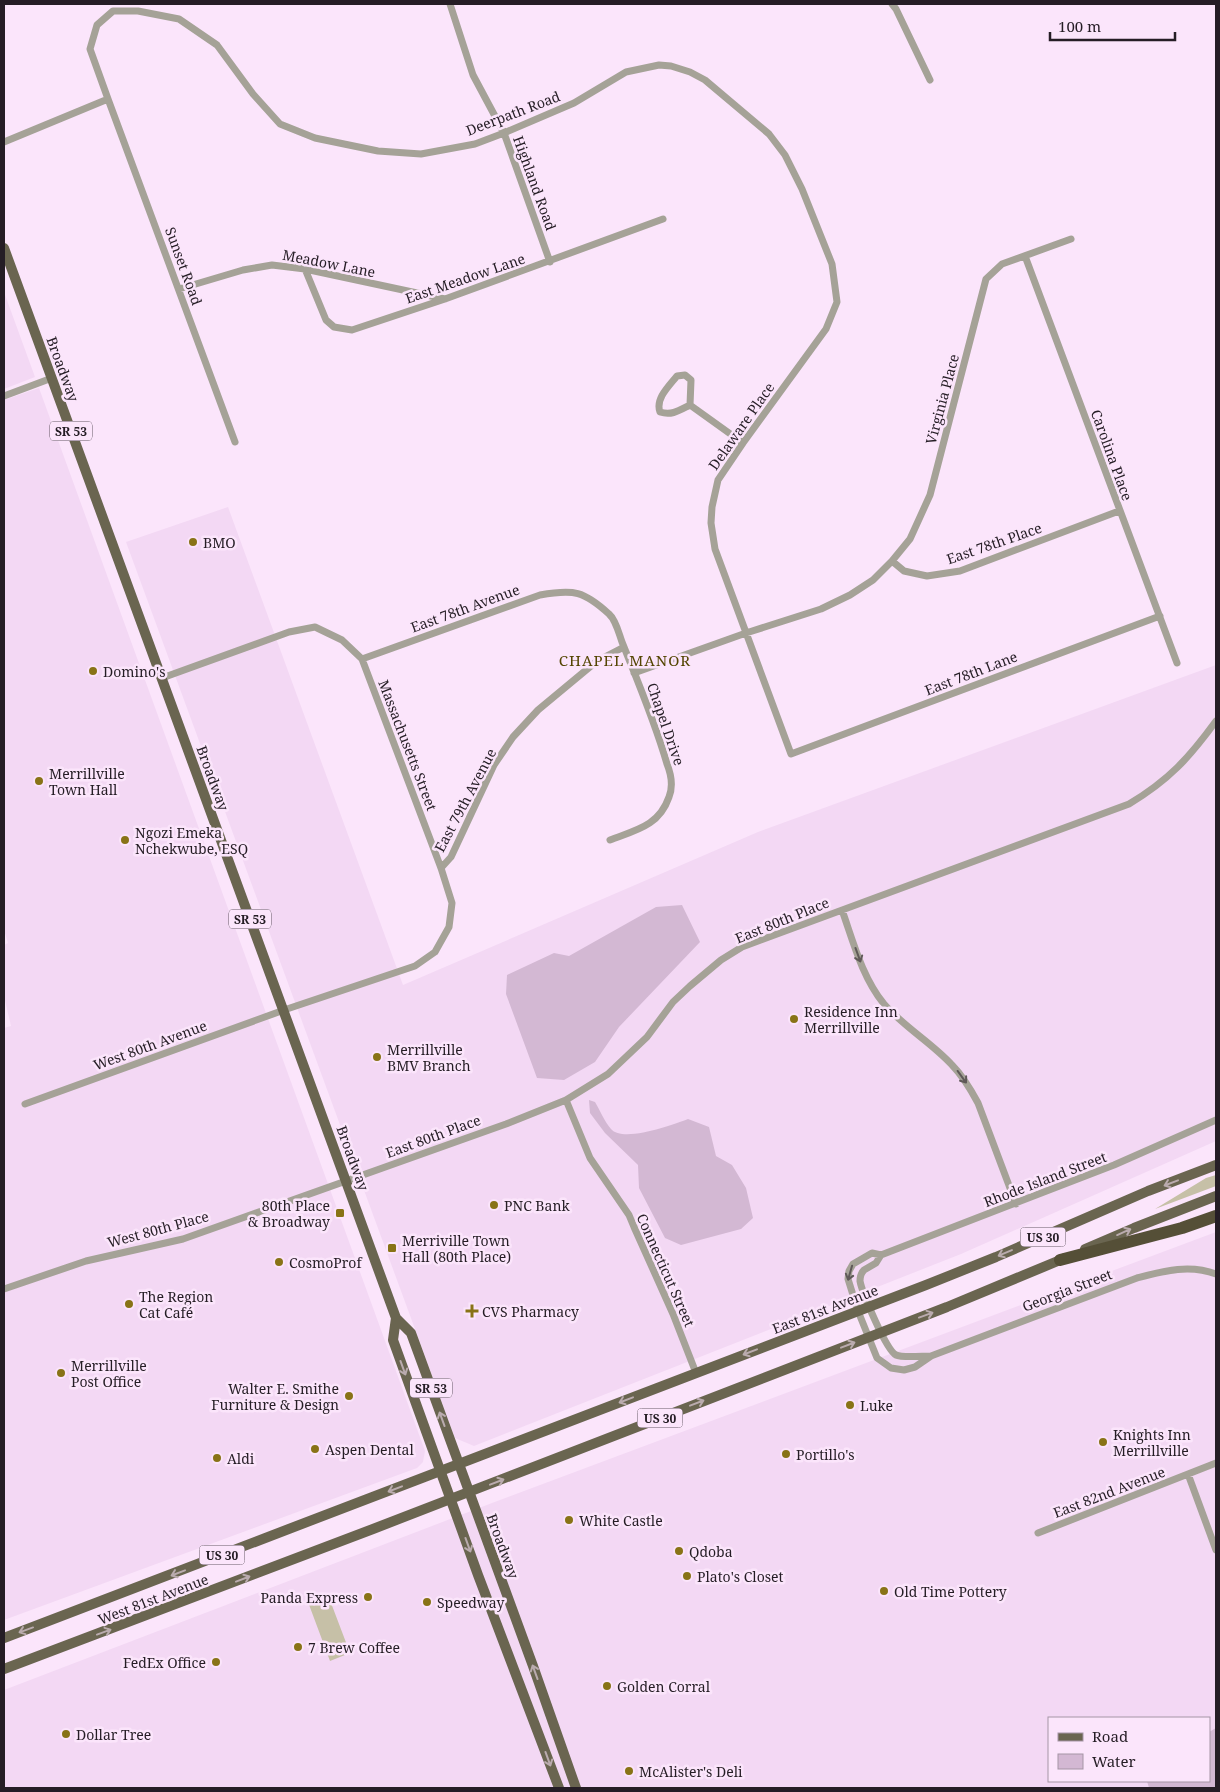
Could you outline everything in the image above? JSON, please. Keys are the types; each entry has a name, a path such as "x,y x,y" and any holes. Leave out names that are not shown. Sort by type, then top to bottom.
{"highway":[{"path":"1060,1260 1176,1229 1213,1216"}],"main road":[{"name":"Broadway","path":"4,248 396,1318 411,1334 576,1788"},
{"name":"East 81st Avenue","path":"440,1471 996,1257 1140,1195 1216,1165"},
{"name":"US 30","path":"451,1499 946,1308 1134,1228 1216,1196"},
{"name":"Broadway","path":"396,1318 393,1340 559,1788"},
{"name":"West 81st Avenue","path":"4,1638 440,1471"},
{"name":"West 81st Avenue","path":"4,1669 451,1499"}],"street":[{"name":"Highland Road","path":"450,4 473,75 504,133 550,262"},
{"path":"892,4 930,80"},
{"name":"Deerpath Road","path":"108,99 90,49 97,25 113,11 138,10 179,19 217,45 253,94 280,124 315,138 378,151 421,154 475,144 574,103 611,80 637,68 659,65 671,66 690,72 705,80 769,134 785,155 802,189 832,264"},
{"path":"4,142 108,99"},
{"name":"Sunset Road","path":"108,99 235,442"},
{"name":"East Meadow Lane","path":"305,270 326,320 334,327 352,330 550,262 663,219"},
{"name":"Virginia Place","path":"892,561 910,540 930,495 986,279 1002,264 1071,239"},
{"name":"Carolina Place","path":"1025,256 1177,663"},
{"name":"Delaware Place","path":"792,754 715,549 711,523 712,507 718,480 826,329 837,302 832,264"},
{"name":"Meadow Lane","path":"179,288 243,270 272,265 445,299"},
{"path":"685,375 691,380 690,405 673,413 666,414 660,412 658,406 659,400 677,376 685,375"},
{"path":"4,396 52,378"},
{"path":"690,405 743,443"},
{"name":"East 78th Place","path":"892,561 904,571 927,576 960,571 1119,511"},
{"path":"634,673 746,633 821,609 850,596 873,580 892,561"},
{"name":"East 78th Avenue","path":"362,659 540,595 566,591 588,597 612,616 634,673"},
{"name":"East 78th Lane","path":"792,754 1160,616"},
{"path":"162,678 289,632 315,627 342,640 362,659"},
{"name":"East 79th Avenue","path":"441,868 450,857 494,765 513,738 538,710 597,661 624,647"},
{"name":"Massachusetts Street","path":"284,1010 415,966 435,952 449,927 452,903 441,868 362,659"},
{"name":"Chapel Drive","path":"610,840 643,828 656,820 670,796 671,781 668,764 634,673"},
{"name":"East 80th Place","path":"346,1180 506,1124 566,1100 608,1074 648,1037 673,1002 721,960 751,943 1129,804 1163,782 1181,765 1216,721"},
{"path":"842,910 865,974 876,994 886,1006 952,1065 971,1091 978,1103 1016,1204"},
{"name":"West 80th Avenue","path":"25,1104 284,1010"},
{"name":"Connecticut Street","path":"566,1100 590,1158 629,1215 673,1314 696,1373"},
{"name":"Rhode Island Street","path":"868,1337 849,1285 849,1271 853,1264 867,1255 872,1253 881,1255 1016,1204 1114,1165 1216,1120"},
{"name":"West 80th Place","path":"4,1289 86,1261 183,1239 346,1180"},
{"name":"Rhode Island Street","path":"880,1332 860,1277 864,1270 876,1262 881,1255"},
{"name":"Georgia Street","path":"868,1337 877,1358 891,1368 904,1370 915,1367 931,1356 1137,1278 1169,1270 1202,1269 1216,1274"},
{"name":"Georgia Street","path":"880,1332 894,1355 901,1357 931,1356"},
{"name":"East 82nd Avenue","path":"1038,1533 1216,1463"},
{"path":"1188,1474 1216,1550"}],"shaded area":[{"path":"4,292 35,377 4,389"},
{"path":"39,388 425,1451 423,1462 417,1468 4,1620 4,1028 11,1026 4,996 4,945 8,943 4,930 4,400"},
{"path":"228,507 403,985 758,832 1216,665 1216,1141 961,1254 474,1446 455,1438 126,542"},
{"path":"1216,1175 1216,1186 1155,1209 1206,1178"},
{"path":"1216,1232 1216,1788 4,1788 4,1690 492,1503"},
{"path":"328,1595 350,1653 330,1661 308,1602"}],"water":[{"path":"682,905 700,942 619,1027 595,1062 564,1080 537,1078 506,994 507,975 554,953 569,956 656,907"},
{"path":"589,1100 595,1102 611,1129 617,1133 636,1134 648,1132 688,1119 709,1127 716,1156 732,1165 746,1188 753,1218 741,1229 681,1245 665,1238 639,1188 638,1165 605,1133 590,1113"},
{"path":"1216,1728 1216,1788 1149,1788 1147,1782 1210,1782 1210,1731"}],"place":[{"name":"BMO","path":"193,542"},
{"name":"Domino's","path":"93,671"},
{"name":"Merrillville Town Hall","path":"39,781"},
{"name":"Ngozi Emeka Nchekwube, ESQ","path":"125,840"},
{"name":"Residence Inn Merrillville","path":"794,1019"},
{"name":"Merrillville BMV Branch","path":"377,1057"},
{"name":"PNC Bank","path":"494,1205"},
{"name":"80th Place & Broadway","path":"340,1213"},
{"name":"Merriville Town Hall (80th Place)","path":"392,1248"},
{"name":"CosmoProf","path":"279,1262"},
{"name":"The Region Cat Café","path":"129,1304"},
{"name":"CVS Pharmacy","path":"472,1311"},
{"name":"Merrillville Post Office","path":"61,1373"},
{"name":"Walter E. Smithe Furniture & Design","path":"349,1396"},
{"name":"Luke","path":"850,1405"},
{"name":"Knights Inn Merrillville","path":"1103,1442"},
{"name":"Aspen Dental","path":"315,1449"},
{"name":"Portillo's","path":"786,1454"},
{"name":"Aldi","path":"217,1458"},
{"name":"White Castle","path":"569,1520"},
{"name":"Qdoba","path":"679,1551"},
{"name":"Plato's Closet","path":"687,1576"},
{"name":"Old Time Pottery","path":"884,1591"},
{"name":"Panda Express","path":"368,1597"},
{"name":"Speedway","path":"427,1602"},
{"name":"7 Brew Coffee","path":"298,1647"},
{"name":"FedEx Office","path":"216,1662"},
{"name":"Golden Corral","path":"607,1686"},
{"name":"Dollar Tree","path":"66,1734"},
{"name":"McAlister's Deli","path":"629,1771"}],"district":[{"name":"CHAPEL MANOR","path":"625,660"}]}
